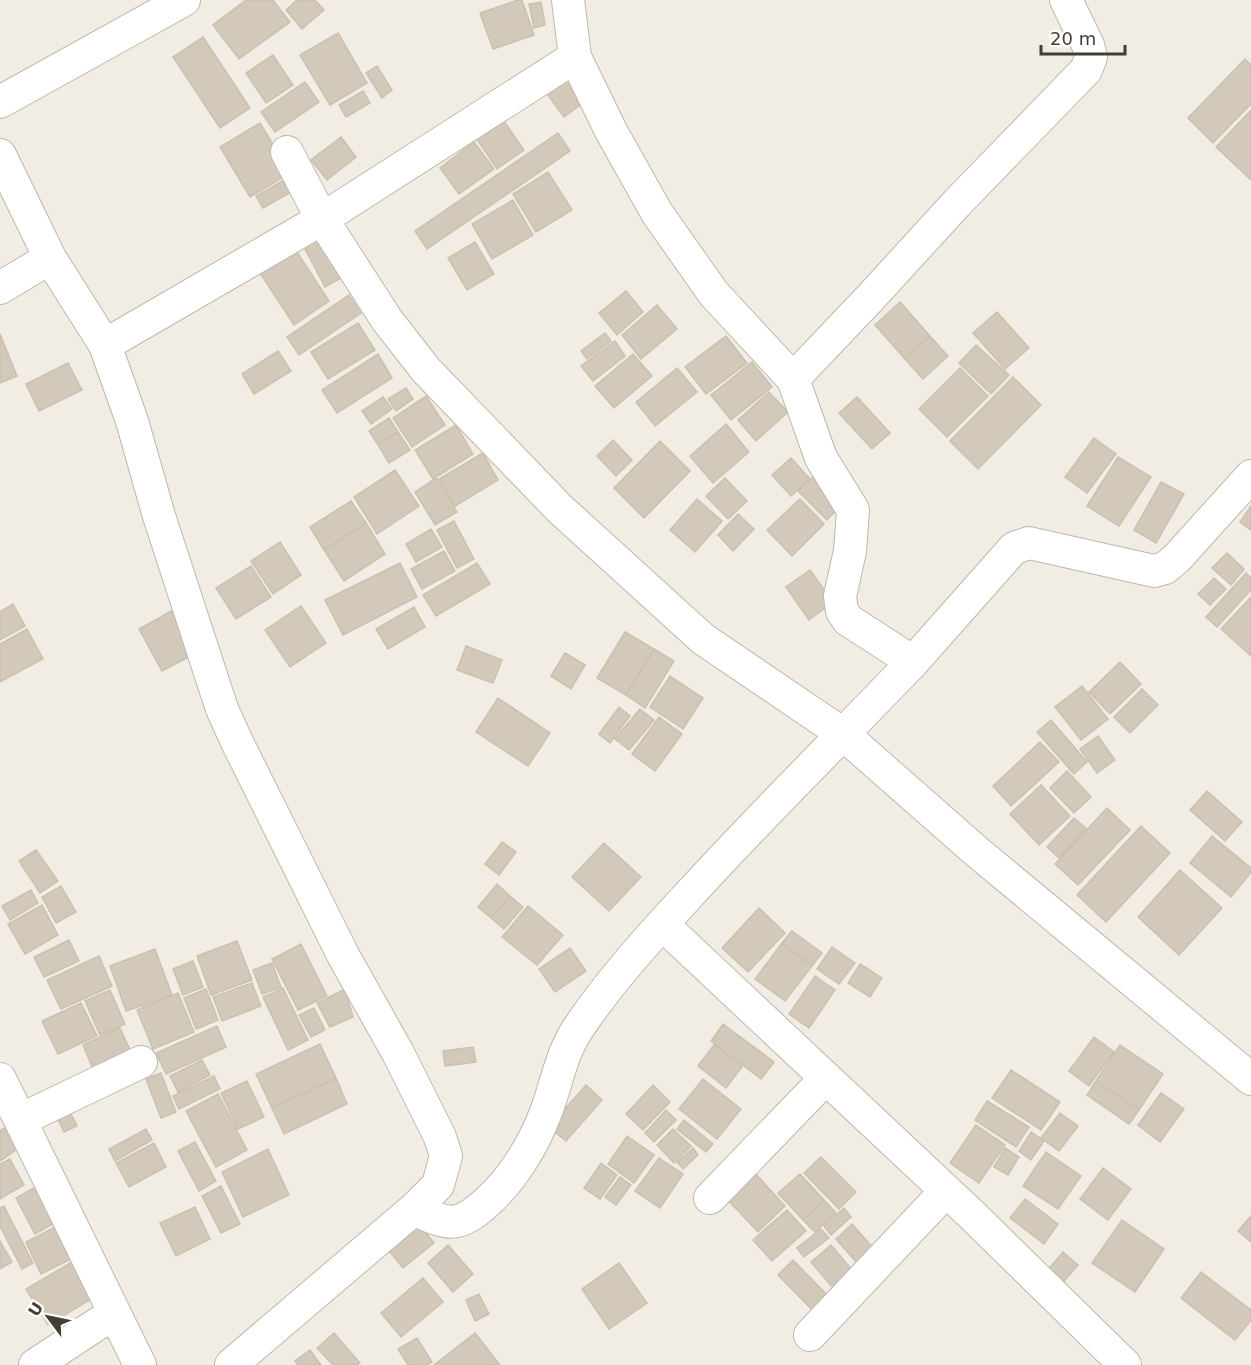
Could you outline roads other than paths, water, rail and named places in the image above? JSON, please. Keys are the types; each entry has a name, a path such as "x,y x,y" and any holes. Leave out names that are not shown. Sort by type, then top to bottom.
{"street":[{"path":"0,102 184,0"},
{"path":"568,0 575,57 611,131 657,213 714,294 793,379 820,458 853,510 850,552 840,596 842,611 848,620 913,662"},
{"path":"793,379 1086,70 1091,57 1088,45 1066,0"},
{"path":"105,345 322,219 575,57"},
{"path":"287,152 322,219 387,320 426,370 560,508 703,639 843,734 976,851 1251,1079"},
{"path":"0,155 50,258 105,345 132,420 159,516 222,709 343,955 398,1053 440,1137 446,1156 438,1185 414,1209 231,1365"},
{"path":"0,288 50,258"},
{"path":"414,1209 451,1223 475,1212 488,1202 511,1176 528,1148 546,1112 561,1061 576,1030 602,994 662,924 735,845 913,662 1014,549 1029,543 1154,571 1165,568 1177,558 1251,476"},
{"path":"662,924 946,1191 1125,1365"},
{"path":"20,1120 141,1062"},
{"path":"710,1198 826,1078"},
{"path":"0,1079 140,1365"},
{"path":"810,1335 946,1191"},
{"path":"35,1365 114,1312"}]}
